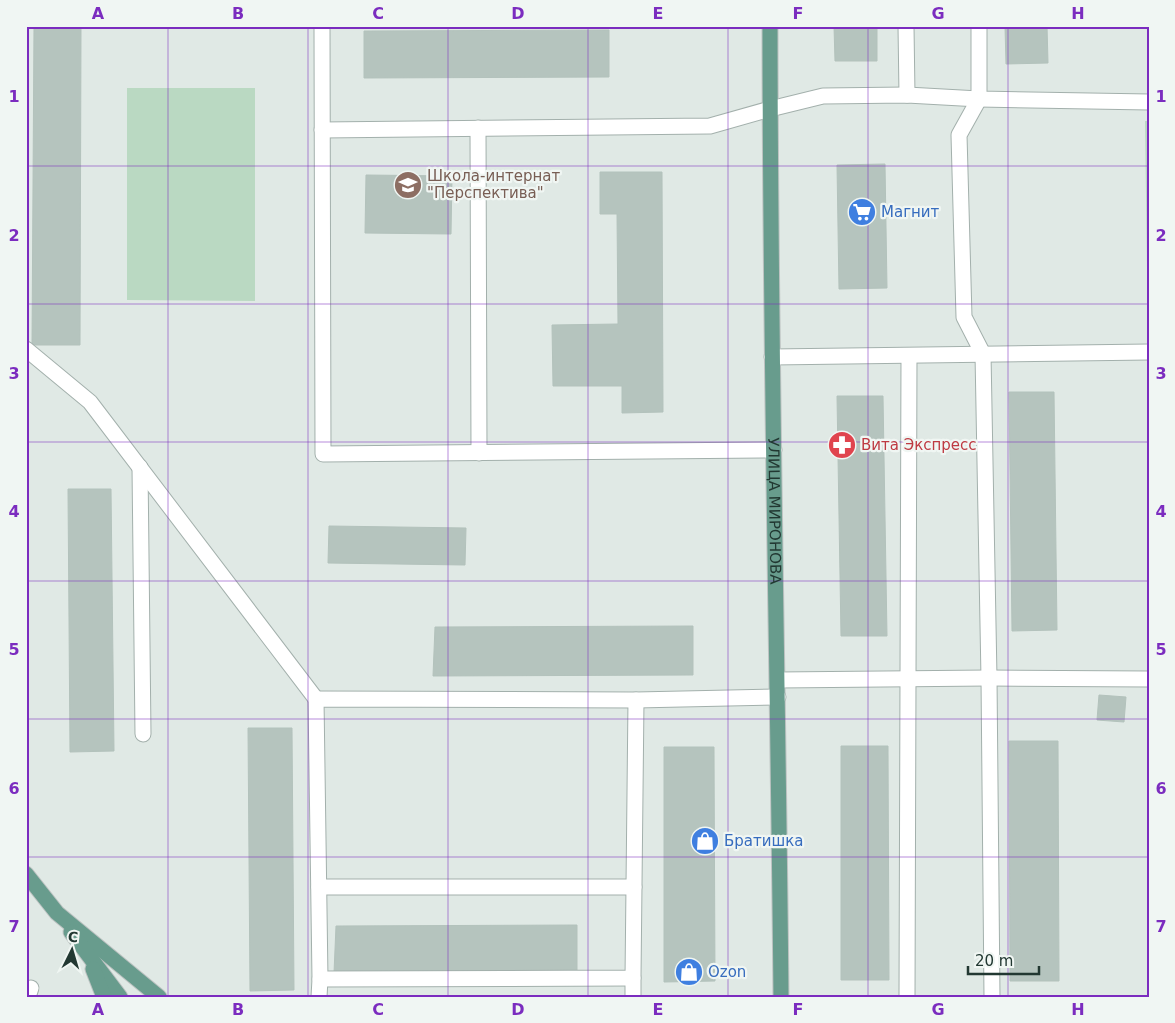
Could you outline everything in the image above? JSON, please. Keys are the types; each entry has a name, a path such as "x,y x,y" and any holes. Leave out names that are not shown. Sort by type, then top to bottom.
{"main road":[{"name":"УЛИЦА МИРОНОВА","path":"770,26 772,357 781,997"},
{"path":"26,874 120,997"},
{"path":"57,913 159,997"},
{"path":"86,952 104,997"}],"lane":[{"path":"322,26 323,454 774,450"},
{"path":"906,26 907,96"},
{"path":"979,26 980,100 959,135 964,317 983,354 992,997"},
{"path":"322,130 710,126 823,96 907,96 980,100 1149,102"},
{"path":"478,128 479,453"},
{"path":"26,349 90,402 316,699 319,997"},
{"path":"772,357 1149,352"},
{"path":"907,997 909,356"},
{"path":"140,467 143,734"},
{"path":"778,680 1149,679"},
{"path":"316,699 636,700 778,697"},
{"path":"633,997 636,700"},
{"path":"319,887 634,887"},
{"path":"320,979 633,978"}],"green space":[{"path":"127,88 255,88 255,301 127,300"},
{"path":"1145,121 1149,121 1149,342 1148,342"}],"building":[{"path":"34,26 81,26 80,345 32,345"},
{"path":"834,26 877,26 877,61 835,61"},
{"path":"1005,26 1047,26 1048,63 1006,64"},
{"path":"609,30 609,77 364,78 364,31"},
{"path":"885,164 887,288 839,289 837,165"},
{"path":"600,172 662,172 663,412 622,413 622,386 553,386 552,325 618,324 617,214 600,214"},
{"path":"366,175 452,176 451,234 365,233"},
{"path":"1009,392 1054,392 1057,630 1012,631"},
{"path":"837,396 883,396 887,636 841,636"},
{"path":"68,489 111,489 114,751 70,752"},
{"path":"329,526 466,528 465,565 328,563"},
{"path":"693,626 693,675 433,676 435,627"},
{"path":"1099,695 1126,697 1124,722 1097,720"},
{"path":"248,728 292,728 294,990 250,991"},
{"path":"1009,741 1058,741 1059,981 1010,981"},
{"path":"841,746 888,746 889,980 841,980"},
{"path":"664,747 714,747 715,981 664,982"},
{"path":"577,925 577,974 334,973 336,926"}],"place":[{"name":"Школа-интернат \"Перспектива\"","path":"408,185"},
{"name":"Магнит","path":"862,212"},
{"name":"Вита Экспресс","path":"842,445"},
{"name":"Братишка","path":"705,841"},
{"name":"Ozon","path":"689,972"}]}
